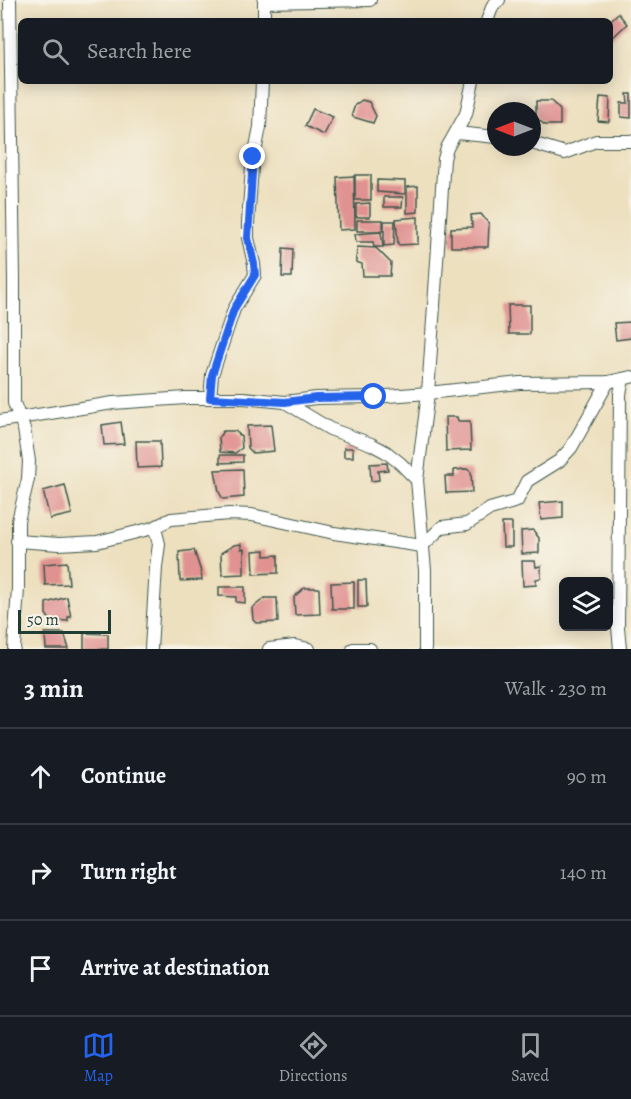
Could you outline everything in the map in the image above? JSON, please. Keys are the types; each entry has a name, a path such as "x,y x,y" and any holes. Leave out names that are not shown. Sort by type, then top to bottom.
{"street":[{"path":"10,0 6,162 14,279 14,403 28,444 29,461 18,521 18,588 14,649"},
{"path":"264,18 264,1 370,0"},
{"path":"488,18 493,5 499,0"},
{"path":"210,398 212,375 234,309 255,275 248,238 248,223 252,167 260,127 262,84"},
{"path":"425,649 425,570 417,480 428,393 444,159 447,148 466,114 472,84"},
{"path":"457,133 487,136"},
{"path":"541,146 564,153 588,142 631,141"},
{"path":"0,421 113,403 210,398 285,402 316,398 428,393 520,383 608,382 627,378"},
{"path":"620,649 618,628 625,507 620,393 627,378"},
{"path":"422,546 442,527 467,524 490,509 517,501 527,481 559,461 571,448 608,382"},
{"path":"285,402 330,429 386,452 417,480"},
{"path":"17,542 59,544 97,542 153,528 171,519 229,514 252,515 334,533 422,546"},
{"path":"153,528 159,544 156,567 155,648"},
{"path":"269,649 295,646 309,649"},
{"path":"353,649 370,649"}],"building":[{"path":"618,13 627,24 613,37 613,18"},
{"path":"627,94 631,94 631,118 621,117 621,103 628,103"},
{"path":"600,97 610,98 609,122 598,121"},
{"path":"362,100 369,102 376,116 373,123 353,117 355,105"},
{"path":"551,101 560,110 560,125 545,125 541,122 541,102 536,102"},
{"path":"313,109 333,117 324,135 305,126"},
{"path":"355,175 371,175 371,200 355,200"},
{"path":"354,176 355,229 339,230 337,177"},
{"path":"377,180 405,181 405,194 377,192"},
{"path":"418,186 418,212 407,213 407,187"},
{"path":"384,197 403,197 402,207 384,207"},
{"path":"370,203 370,217 356,217 356,204"},
{"path":"481,214 489,224 488,247 451,247 451,228 472,227 471,215"},
{"path":"418,217 418,244 398,245 396,219"},
{"path":"357,220 383,220 383,231 357,231"},
{"path":"384,221 395,221 394,245 384,246"},
{"path":"381,232 383,247 374,247 373,242 356,242 355,234"},
{"path":"357,247 376,248 391,263 390,276 363,276 362,264 356,262"},
{"path":"283,248 293,249 292,277 282,277"},
{"path":"508,305 530,305 530,334 509,334"},
{"path":"631,322 631,338 616,340 614,323"},
{"path":"445,417 457,417 458,421 470,421 471,450 446,451"},
{"path":"121,422 124,444 104,445 102,425"},
{"path":"271,425 274,451 253,453 248,448 247,426"},
{"path":"223,431 235,431 241,436 242,448 235,453 220,452 219,437"},
{"path":"136,441 160,441 161,467 137,468"},
{"path":"344,448 353,448 353,457 344,457"},
{"path":"220,455 243,455 243,462 220,463"},
{"path":"387,463 388,470 378,471 379,480 371,481 370,464"},
{"path":"243,469 244,497 223,499 219,492 215,470"},
{"path":"467,469 471,472 472,492 446,493 445,476 454,476 454,470"},
{"path":"65,485 72,514 50,519 43,491"},
{"path":"563,501 563,518 541,520 539,503"},
{"path":"502,523 512,523 512,547 503,547"},
{"path":"533,530 539,538 539,553 522,554 521,531"},
{"path":"241,544 241,549 244,549 244,574 222,575 221,553 234,545"},
{"path":"194,550 202,580 180,581 179,552"},
{"path":"265,550 265,556 278,555 278,573 254,574 253,551"},
{"path":"522,561 535,561 536,567 541,566 541,578 536,579 536,585 523,586"},
{"path":"67,562 69,584 45,585 44,564"},
{"path":"358,580 366,580 367,607 358,607"},
{"path":"354,582 354,609 332,609 331,583"},
{"path":"219,587 245,587 245,603 236,602 236,597 219,596"},
{"path":"304,588 319,588 320,614 295,615 294,597"},
{"path":"67,597 71,617 68,617 68,621 50,620 46,614 46,603"},
{"path":"265,598 277,598 278,622 256,623 253,620 252,608"},
{"path":"45,633 64,633 69,649 46,649"},
{"path":"84,633 108,634 108,649 84,649"}],"route":[{"path":"253,157 248,238 255,275 234,309 219,349 212,375 210,398 285,402 316,398 374,397"}]}
